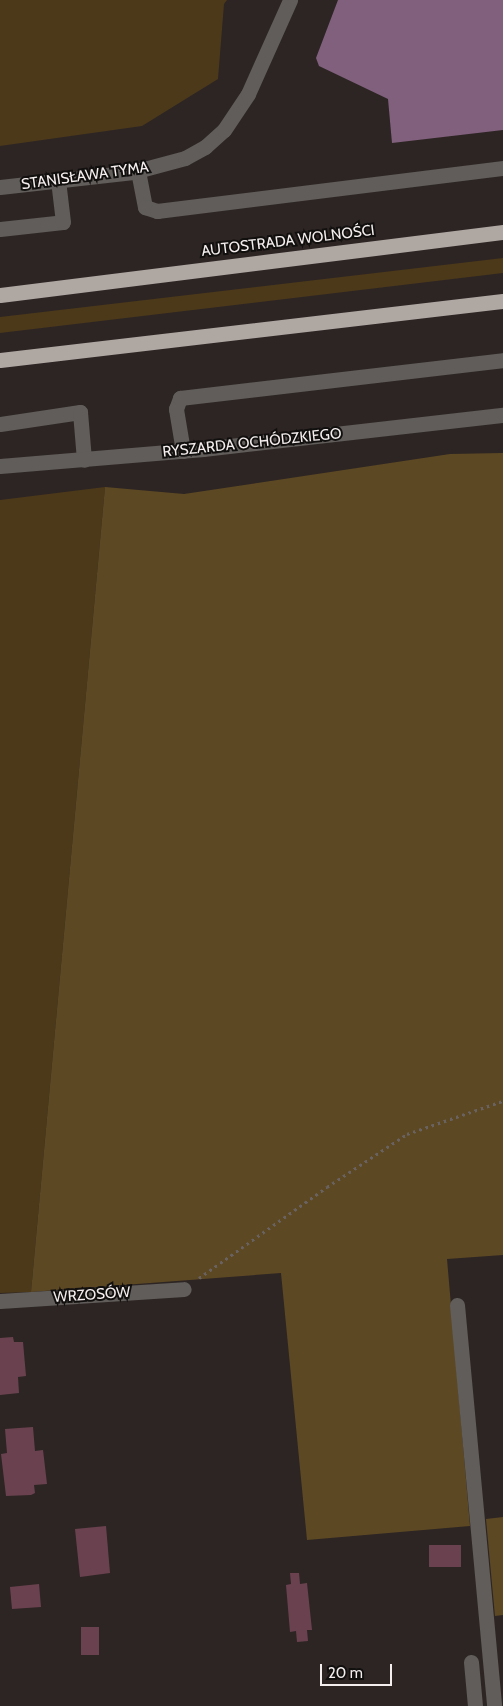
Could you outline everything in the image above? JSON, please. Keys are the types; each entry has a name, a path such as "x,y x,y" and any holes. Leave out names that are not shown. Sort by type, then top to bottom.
{"highway":[{"name":"AUTOSTRADA WOLNOŚCI","path":"0,295 503,232"},
{"path":"0,360 503,301"}],"street":[{"name":"STANISŁAWA TYMA","path":"0,187 138,171 185,158 205,147 224,130 248,94 290,0"},
{"path":"138,171 145,207 157,211 503,168"},
{"path":"0,229 62,222 58,180"},
{"path":"183,451 176,409 180,398 503,360"},
{"path":"0,424 80,412 84,460"},
{"name":"RYSZARDA OCHÓDZKIEGO","path":"0,466 183,451 503,415"},
{"name":"WRZOSÓW","path":"0,1301 184,1289"},
{"path":"457,1305 494,1706"},
{"path":"471,1662 475,1706"}],"path":[{"path":"184,1289 327,1187 407,1134 503,1101"}],"shaded area":[{"path":"0,0 227,0 224,4 218,79 142,126 0,146"},
{"path":"338,0 503,0 503,130 392,143 388,99 319,66 316,58"},
{"path":"503,258 503,273 0,333 0,317"},
{"path":"503,453 503,1255 447,1259 470,1526 307,1540 281,1273 31,1292 105,487 184,494 450,454"},
{"path":"105,487 31,1292 0,1293 0,500"},
{"path":"503,1517 503,1615 495,1616 486,1519"}],"building":[{"path":"13,1337 14,1342 23,1342 26,1376 18,1377 19,1393 0,1395 0,1338"},
{"path":"33,1427 35,1451 43,1450 47,1484 34,1485 35,1493 31,1495 6,1496 1,1454 7,1453 5,1429"},
{"path":"106,1526 110,1573 80,1577 75,1529"},
{"path":"429,1545 461,1545 461,1567 429,1567"},
{"path":"290,1573 299,1573 300,1584 307,1583 312,1630 307,1630 308,1641 297,1642 296,1631 290,1632 286,1585 291,1584"},
{"path":"39,1584 41,1607 12,1609 10,1587"},
{"path":"81,1627 99,1627 99,1655 81,1655"}]}
